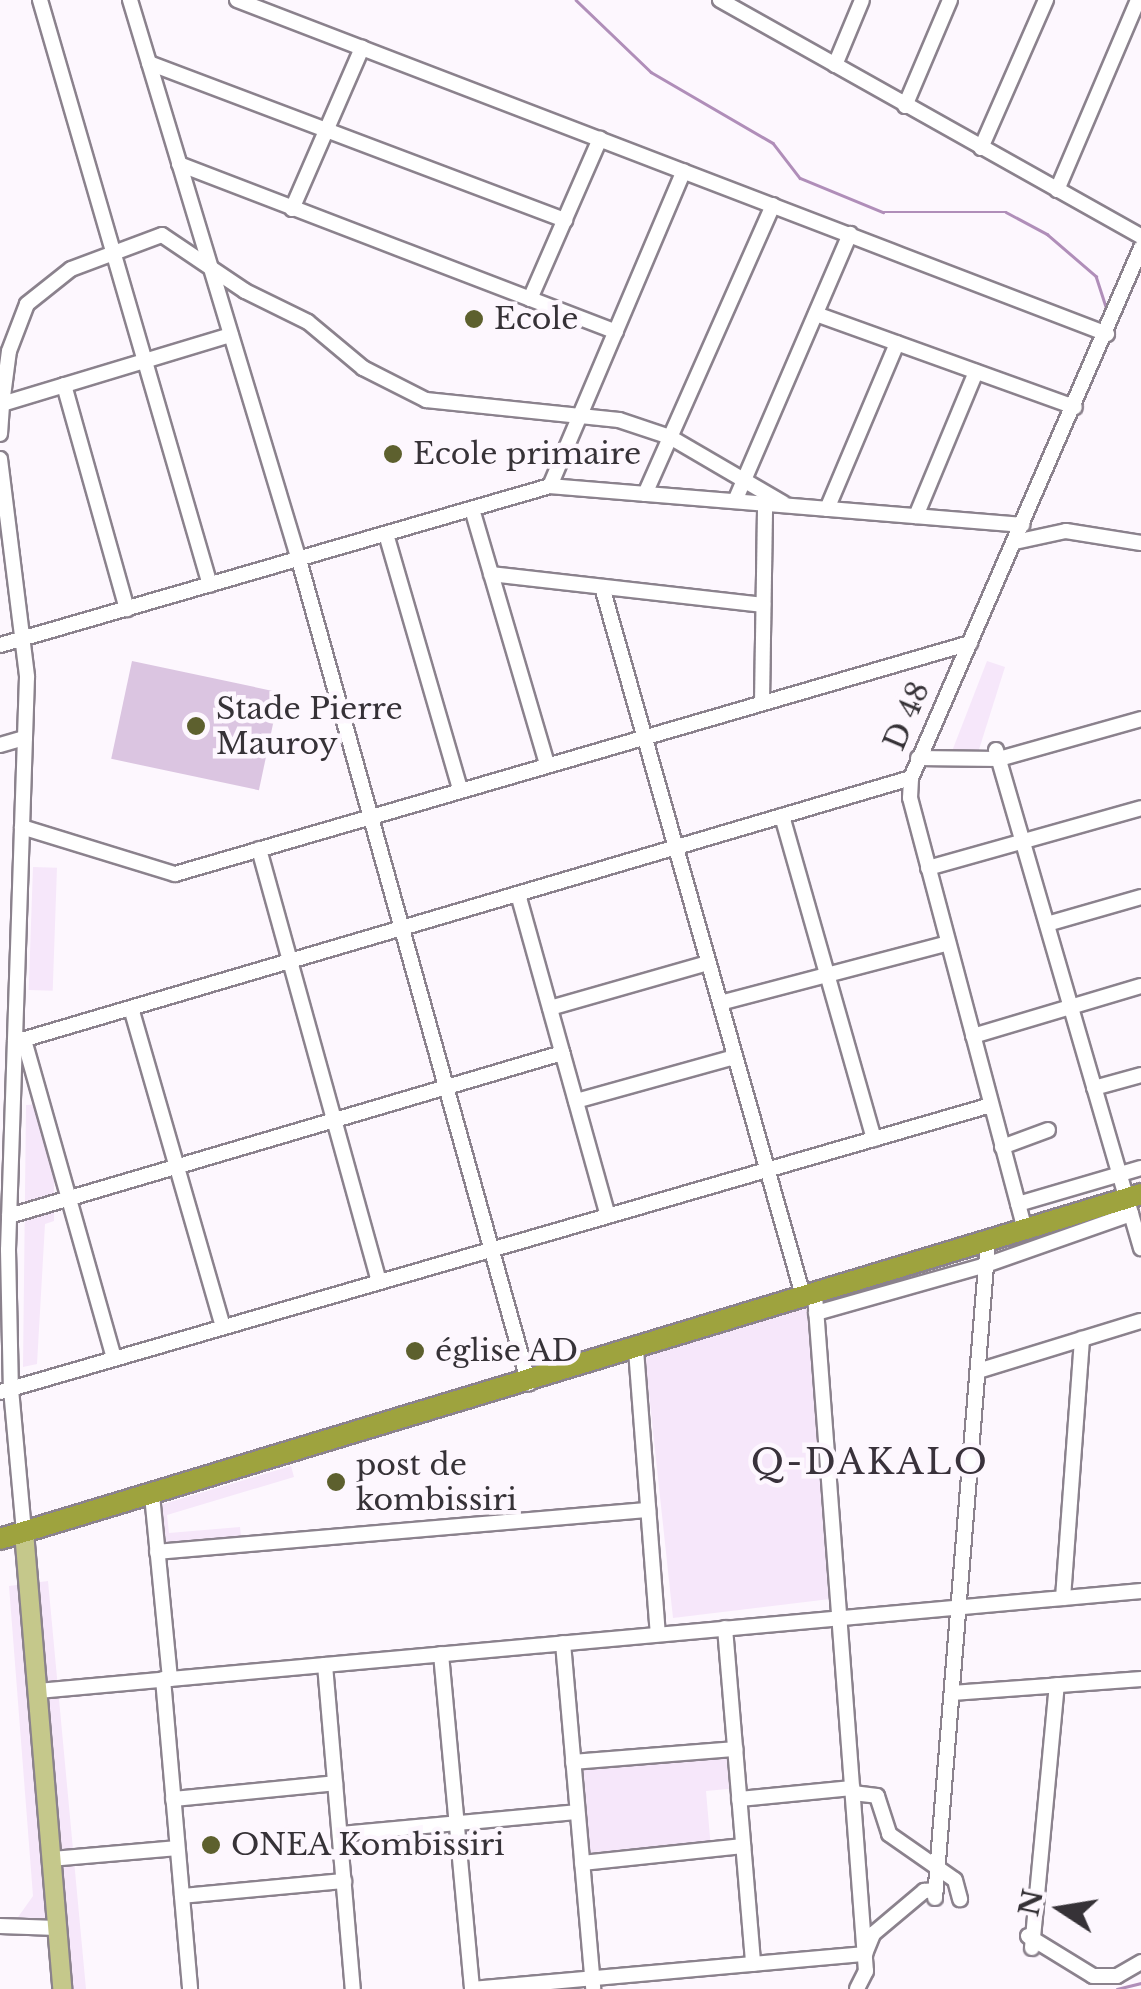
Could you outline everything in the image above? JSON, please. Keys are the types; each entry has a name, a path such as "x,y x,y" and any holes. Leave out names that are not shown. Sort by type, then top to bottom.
{"highway":[{"path":"0,1539 636,1350 812,1302 988,1241 1133,1202"}],"main road":[{"path":"24,1532 62,1989"}],"street":[{"path":"40,0 210,585"},
{"path":"130,0 299,560 529,1384"},
{"path":"237,0 1107,334"},
{"path":"720,0 1141,236"},
{"path":"750,17 758,0"},
{"path":"835,66 862,0"},
{"path":"905,106 950,0"},
{"path":"981,148 1046,0"},
{"path":"1057,190 1138,0"},
{"path":"292,209 362,48"},
{"path":"148,63 565,220"},
{"path":"530,299 600,139"},
{"path":"179,164 616,332"},
{"path":"550,486 684,171"},
{"path":"644,494 773,205"},
{"path":"0,434 9,351 27,304 71,269 91,267 114,251 162,234 245,291 308,322 363,368 426,400 581,414 670,438 788,506"},
{"path":"735,501 850,234"},
{"name":"D 48","path":"1024,1230 928,868 911,778 1107,334 1141,248"},
{"path":"816,314 1075,407"},
{"path":"2,404 231,335"},
{"path":"826,509 896,343"},
{"path":"916,516 976,372"},
{"path":"64,385 127,609"},
{"path":"0,387 2,404"},
{"path":"0,461 23,639 26,738 19,922 20,1041 7,1087 9,1216 4,1268 5,1390 24,1532"},
{"path":"0,645 550,486 1022,525"},
{"path":"762,702 764,504"},
{"path":"472,508 547,764"},
{"path":"1014,542 1066,531 1141,543"},
{"path":"386,534 460,788"},
{"path":"492,574 763,605"},
{"path":"602,586 767,1170 812,1302 865,1954"},
{"path":"22,827 175,874 970,642"},
{"path":"918,758 998,755 1141,719"},
{"path":"0,745 26,738"},
{"path":"998,755 1119,1174 1133,1202 1141,1248"},
{"path":"20,1041 911,778"},
{"path":"928,868 1141,808"},
{"path":"782,816 874,1139"},
{"path":"258,848 379,1282"},
{"path":"518,894 608,1216"},
{"path":"1047,924 1141,897"},
{"path":"0,927 19,922"},
{"path":"720,1004 948,943"},
{"path":"550,1008 708,963"},
{"path":"973,1036 1141,986"},
{"path":"131,1008 223,1327"},
{"path":"20,1041 114,1359"},
{"path":"9,1216 562,1053"},
{"path":"576,1101 735,1057"},
{"path":"1094,1088 1141,1075"},
{"path":"5,1390 991,1105"},
{"path":"1002,1147 1048,1130"},
{"path":"1018,1204 1141,1168"},
{"path":"812,1302 986,1265 1133,1202"},
{"path":"858,1989 873,1934 924,1890 935,1894 988,1241"},
{"path":"978,1372 1141,1321"},
{"path":"1063,1598 1082,1339"},
{"path":"636,1350 658,1634"},
{"path":"152,1495 190,1989"},
{"path":"157,1552 648,1510"},
{"path":"38,1690 1141,1591"},
{"path":"725,1628 753,1964"},
{"path":"562,1643 592,1984"},
{"path":"441,1654 472,1989 592,1984 865,1954"},
{"path":"325,1664 353,1989"},
{"path":"952,1693 1141,1679"},
{"path":"1033,1945 1057,1685"},
{"path":"573,1762 735,1750"},
{"path":"173,1799 336,1783"},
{"path":"739,1799 852,1790 877,1796 888,1834 955,1880 960,1899"},
{"path":"340,1834 577,1812"},
{"path":"582,1863 743,1846"},
{"path":"52,1859 178,1848"},
{"path":"182,1896 344,1881"},
{"path":"1029,1901 1024,1932 1033,1945 1092,1976 1117,1976 1141,1962"},
{"path":"0,1926 57,1928"}],"shaded area":[{"name":"Stade Pierre Mauroy","path":"132,661 280,692 259,790 111,759"},
{"path":"987,661 1005,667 976,759 949,759"},
{"path":"33,867 57,868 53,991 29,990"},
{"path":"42,1104 63,1179 54,1181 54,1221 45,1224 37,1364 23,1367 26,1105"},
{"path":"815,1295 818,1329 810,1331 830,1599 673,1618 644,1347"},
{"path":"291,1466 294,1477 167,1515 169,1533 240,1527 242,1545 157,1552 153,1507"},
{"path":"48,1581 86,1989 62,1989 57,1928 11,1927 33,1896 9,1586"},
{"path":"735,1749 738,1788 706,1791 711,1849 582,1863 573,1762"}],"waterway":[{"path":"576,0 651,72 773,143 800,178 883,212 1006,212 1047,234 1096,276 1107,310"},
{"path":"1117,1989 1141,1983"}],"place":[{"name":"Ecole","path":"474,319"},
{"name":"Ecole primaire","path":"393,454"},
{"name":"Stade Pierre Mauroy","path":"196,726"},
{"name":"église AD","path":"415,1351"},
{"name":"post de kombissiri","path":"336,1482"},
{"name":"ONEA Kombissiri","path":"211,1845"}],"district":[{"name":"Q-DAKALO","path":"870,1462"}]}
